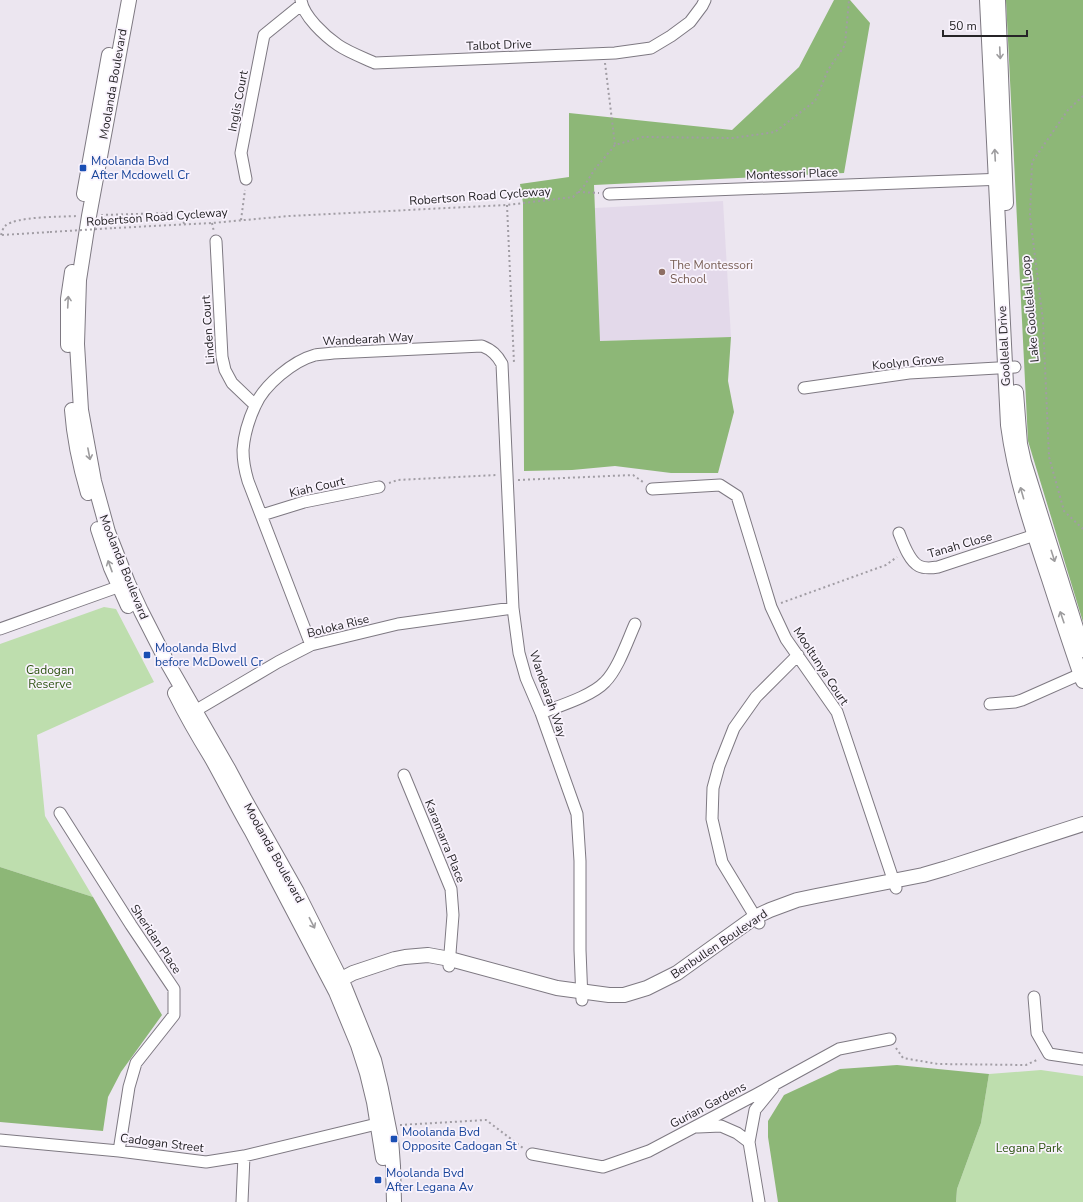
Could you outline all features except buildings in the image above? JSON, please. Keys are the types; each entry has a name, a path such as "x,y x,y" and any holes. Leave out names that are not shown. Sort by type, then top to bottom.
{"street":[{"name":"Moolanda Boulevard","path":"119,0 87,176 68,299 72,414 82,472 111,568 123,585 161,650 190,713 229,770 297,892 374,1060 387,1123 393,1166 394,1202"},
{"name":"Moolanda Boulevard","path":"123,585 94,482 81,410 78,338 80,280 91,209 129,0"},
{"name":"Talbot Drive","path":"301,2 313,23 339,46 375,63 604,54 651,48 690,22 705,0"},
{"name":"Goollelal Drive","path":"987,0 1001,179 1010,367 1008,425 1018,479 1083,650"},
{"name":"Goollelal Drive","path":"998,0 1001,179"},
{"name":"Inglis Court","path":"246,179 241,153 264,35 301,2"},
{"name":"Montessori Place","path":"609,194 1001,179"},
{"name":"Linden Court","path":"216,241 224,370 232,382 255,405"},
{"name":"Wandearah Way","path":"311,645 248,481 244,465 243,450 246,432 255,405 263,393 283,372 315,355 482,346 490,350 498,356 502,364 513,608 521,659 526,678 541,713 576,814 580,861 581,996"},
{"name":"Koolyn Grove","path":"804,388 909,373 1010,367"},
{"name":"Mooltunya Court","path":"652,489 720,485 737,496 771,606 786,639 836,712 895,885"},
{"name":"Kiah Court","path":"262,515 304,502 379,487"},
{"name":"Tanah Close","path":"899,533 913,561 919,566 928,568 938,567 1040,534"},
{"name":"Goollelal Drive","path":"1040,534 1082,676"},
{"path":"0,629 123,585"},
{"name":"Boloka Rise","path":"190,713 278,662 311,645 398,624 513,608"},
{"path":"541,713 587,694 605,682 617,665 635,624"},
{"path":"757,920 722,862 712,819 713,788 719,766 734,728 756,697 798,655"},
{"path":"990,704 1022,700 1082,676"},
{"name":"Karamarra Place","path":"404,775 451,889 453,915 450,962"},
{"name":"Sheridan Place","path":"60,814 174,989 174,1015 136,1063 129,1087 118,1151"},
{"name":"Benbullen Boulevard","path":"339,986 371,967 405,956 428,956 450,962 517,986 581,996 596,1002 634,1000 650,995 683,979 757,920 803,906 895,885 1083,824"},
{"name":"Benbullen Boulevard","path":"895,885 920,884 938,879 1083,832"},
{"path":"1034,997 1037,1033 1049,1054 1083,1059"},
{"name":"Gurian Gardens","path":"532,1154 603,1167 649,1151 839,1049 890,1040"},
{"path":"759,1202 749,1142 755,1110 778,1083"},
{"name":"Moolanda Boulevard","path":"385,1202 384,1169 387,1123"},
{"name":"Cadogan Street","path":"0,1140 118,1151 206,1162 244,1156 387,1123"},
{"path":"694,1127 721,1126 738,1133 749,1142"},
{"path":"242,1202 244,1156"}],"path":[{"path":"578,192 615,145 643,136 733,138 775,132 815,101 828,70 846,45 849,0"},
{"path":"604,54 615,145"},
{"name":"Lake Goollelal Loop","path":"1083,96 1068,110 1032,162 1030,216 1043,321 1049,457 1064,511 1083,529"},
{"path":"241,220 246,179"},
{"path":"578,192 609,194"},
{"name":"Robertson Road Cycleway","path":"1,235 186,224 289,216 507,205 573,197 578,192"},
{"path":"507,205 514,369"},
{"path":"102,215 169,213 180,218 186,224"},
{"path":"1,235 4,227 12,222 23,219 70,216"},
{"path":"379,487 398,480 633,474 652,489"},
{"path":"771,606 886,565 907,551"},
{"path":"890,1040 903,1058 938,1064 1026,1065 1049,1054"},
{"path":"387,1123 486,1120 532,1154"}],"shaded area":[{"name":"The Montessori School","path":"723,201 731,337 599,341 595,208"}],"green space":[{"path":"834,0 850,0 870,23 844,173 594,185 600,341 731,337 728,381 734,412 718,473 671,473 615,466 572,470 524,471 523,203 520,184 569,177 569,113 732,130 799,67"},
{"path":"1006,0 1083,0 1083,622 1028,441"},
{"name":"Cadogan Reserve","path":"104,607 116,609 154,682 37,735 45,816 93,897 0,867 0,644"},
{"path":"0,867 93,897 162,1015 121,1072 108,1097 103,1131 0,1122"},
{"path":"897,1065 989,1074 981,1123 957,1189 956,1202 778,1202 768,1137 768,1121 784,1095 840,1069"},
{"name":"Legana Park","path":"1041,1070 1083,1076 1083,1202 956,1202 957,1189 981,1123 989,1074"}],"place":[{"name":"Moolanda Bvd After Mcdowell Cr","path":"83,168"},
{"name":"The Montessori School","path":"662,272"},
{"name":"Moolanda Blvd before McDowell Cr","path":"147,655"},
{"name":"Moolanda Bvd Opposite Cadogan St","path":"394,1139"},
{"name":"Moolanda Bvd After Legana Av","path":"378,1180"}]}
